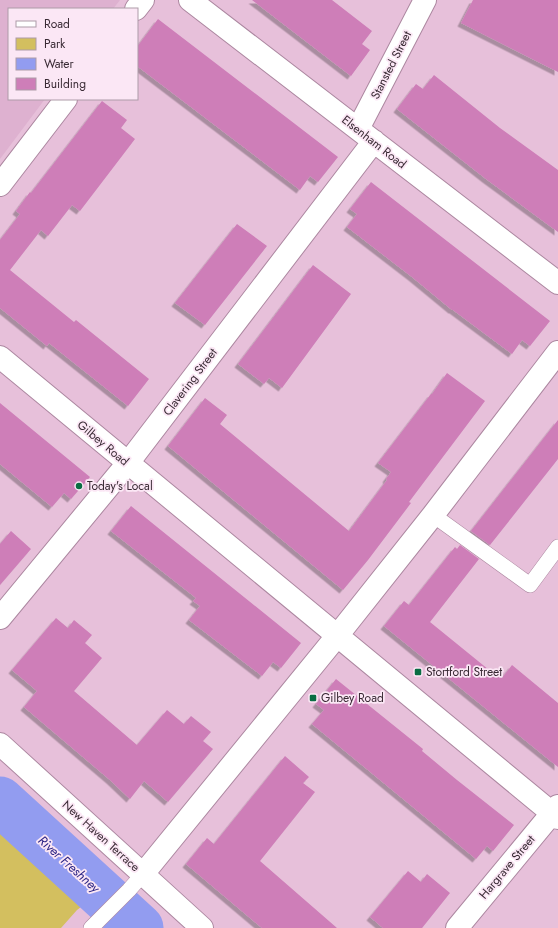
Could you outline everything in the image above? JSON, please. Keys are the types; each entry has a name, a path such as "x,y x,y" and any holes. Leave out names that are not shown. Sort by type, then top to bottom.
{"street":[{"name":"Elsenham Road","path":"190,0 558,283"},
{"name":"Stansted Street","path":"366,135 425,0"},
{"path":"0,185 65,100"},
{"name":"Clavering Street","path":"0,618 128,463 366,135"},
{"path":"143,874 433,516 558,352"},
{"name":"Gilbey Road","path":"0,357 337,636 556,812"},
{"name":"New Haven Terrace","path":"0,744 202,928"},
{"name":"Hargrave Street","path":"457,928 556,812"}],"lane":[{"path":"433,516 530,585 558,546"},
{"path":"92,927 143,874"}],"shaded area":[{"path":"0,0 120,0 114,8 8,8 8,100 44,100 0,159"}],"green space":[{"path":"0,823 86,903 77,910 61,928 0,928"}],"water":[{"path":"0,780 112,879 86,903 0,823"},
{"path":"142,912 162,928 123,928"}],"building":[{"path":"252,0 332,0 372,31 362,44 370,50 351,76"},
{"path":"473,0 558,0 558,72 461,23"},
{"path":"158,19 338,157 318,182 310,176 300,190 138,67 138,46"},
{"path":"434,75 500,128 558,170 558,232 486,179 397,109 416,84 423,89"},
{"path":"102,101 127,120 121,128 135,139 80,211 72,205 48,236 41,230 10,270 74,322 76,320 149,379 128,406 49,343 47,346 0,308 0,240 20,214 16,211"},
{"path":"371,182 550,321 530,346 522,340 512,354 452,310 347,227 357,214 350,209"},
{"path":"237,224 267,246 205,325 175,303"},
{"path":"313,265 351,294 282,388 269,378 264,384 238,364"},
{"path":"447,373 485,401 409,502 411,503 368,560 343,590 168,446 205,398 227,415 220,424 349,531 387,480 386,479 391,472 378,463"},
{"path":"0,403 90,477 71,499 64,493 52,507 0,464"},
{"path":"558,420 558,459 490,545 471,531"},
{"path":"131,506 301,643 281,668 273,662 262,676 189,620 200,606 193,601 196,598 111,531"},
{"path":"11,531 31,549 0,585 0,544"},
{"path":"460,545 479,559 430,622 494,674 495,673 502,678 512,665 558,703 558,767 384,626 404,601 409,605 455,547 457,549"},
{"path":"56,618 68,628 74,620 92,635 85,643 102,658 74,691 137,745 167,710 184,724 191,716 211,732 203,741 213,749 168,802 144,781 130,799 110,780 24,707 37,691 12,670"},
{"path":"336,679 423,749 422,751 457,780 514,825 493,851 487,846 476,859 312,724 324,710 316,704"},
{"path":"285,756 309,777 303,783 315,792 260,861 337,928 262,928 186,864 207,838 214,844"},
{"path":"408,871 421,882 427,874 450,893 422,928 383,928 370,917"}],"waterway":[{"name":"River Freshney","path":"0,801 139,928"}],"place":[{"name":"Today's Local","path":"79,486"},
{"name":"Stortford Street","path":"418,672"},
{"name":"Gilbey Road","path":"313,698"}]}
